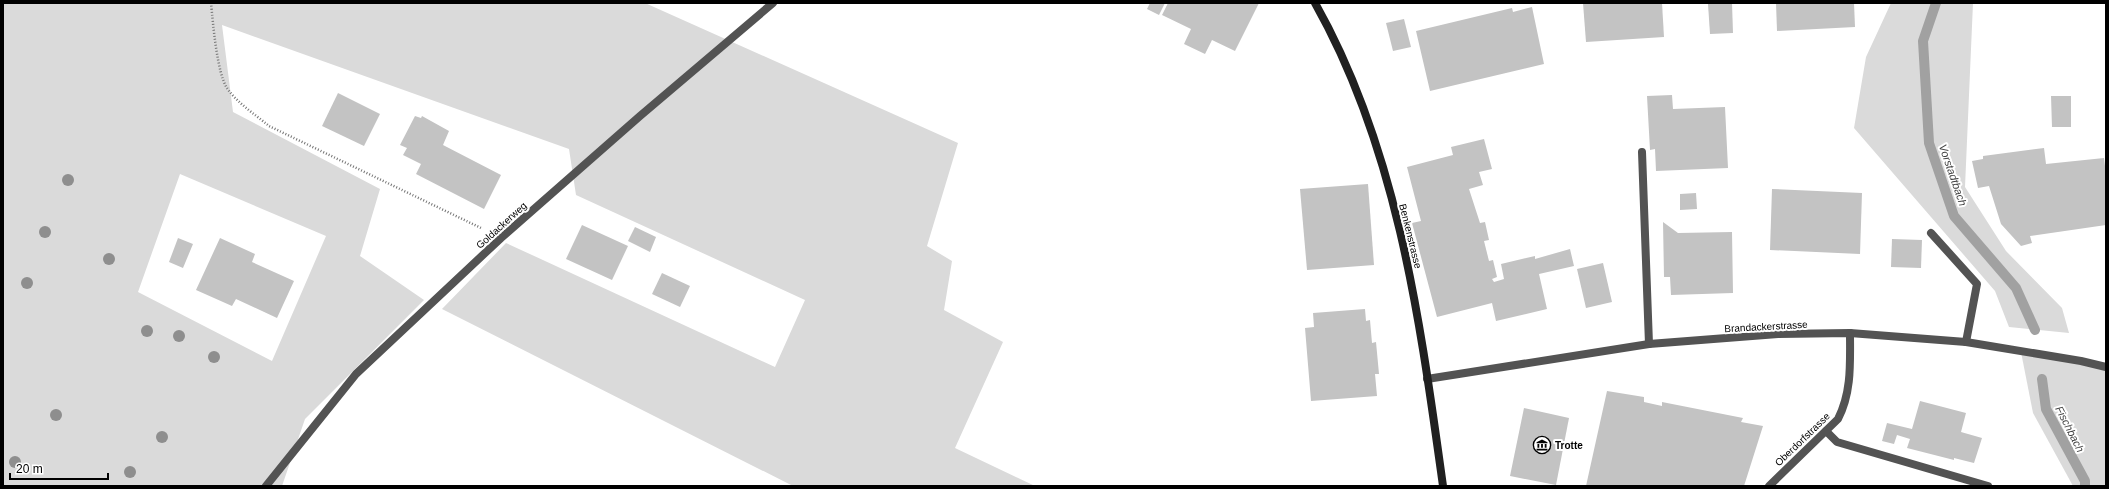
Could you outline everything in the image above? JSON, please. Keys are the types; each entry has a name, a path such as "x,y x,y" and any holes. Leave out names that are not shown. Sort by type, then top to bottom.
{"street":[{"name":"Goldackerweg","path":"266,486 356,374 501,238 640,116 773,3"},
{"name":"Benkenstrasse","path":"1315,3 1359,94 1394,206 1412,279 1443,486"},
{"path":"1642,152 1649,344"},
{"path":"1931,233 1977,284 1966,342"},
{"name":"Brandackerstrasse","path":"1428,379 1649,344 1778,334 1850,333 1966,342 2081,361 2106,367"},
{"name":"Oberdorfstrasse","path":"1769,486 1838,419 1848,392 1850,333"},
{"path":"1826,431 1837,442 1988,486"}],"path":[{"path":"211,3 213,32 227,88 269,126 501,238"}],"shaded area":[{"path":"3,3 645,3 958,143 927,246 952,261 944,310 1003,342 955,448 1035,486 793,486 442,309 506,243 775,367 805,300 576,195 569,149 222,25 233,112 380,189 360,256 424,300 305,419 282,486 3,486","holes":["180,174 326,236 272,361 138,292"]},
{"path":"1891,3 1973,3 1965,187 2006,251 2062,308 2069,333 2009,327 1995,291 1854,128 1866,57"},
{"path":"2021,352 2106,367 2106,486 2073,486 2033,413"}],"building":[{"path":"1150,3 1165,3 1159,15 1147,9"},
{"path":"1168,3 1259,3 1235,51 1212,40 1205,54 1184,44 1191,29 1162,15"},
{"path":"1583,3 1662,3 1664,37 1586,42"},
{"path":"1732,3 1733,33 1710,34 1708,4"},
{"path":"1776,3 1854,3 1855,27 1777,31"},
{"path":"1532,7 1544,64 1430,91 1416,31 1512,8 1513,12"},
{"path":"1404,19 1411,47 1393,51 1386,23"},
{"path":"338,93 380,114 364,146 322,126"},
{"path":"1672,95 1673,109 1725,107 1728,168 1656,171 1655,149 1650,150 1647,96"},
{"path":"2051,96 2071,96 2071,127 2052,127"},
{"path":"415,116 421,118 422,116 449,131 443,145 501,175 484,209 416,174 421,164 403,155 407,148 400,145"},
{"path":"1484,139 1492,169 1479,172 1483,185 1469,189 1480,223 1485,222 1489,240 1484,241 1489,261 1493,260 1497,277 1492,279 1494,282 1504,279 1501,264 1535,256 1535,259 1570,249 1574,266 1539,274 1547,309 1496,321 1492,303 1437,317 1412,223 1421,221 1407,167 1453,155 1451,147"},
{"path":"2044,148 2046,164 2104,158 2106,174 2106,225 2030,236 2032,243 2021,246 2001,224 1989,186 1978,188 1972,161 1983,159 1983,156"},
{"path":"1368,184 1374,265 1307,270 1300,189"},
{"path":"1772,189 1862,193 1860,254 1770,250"},
{"path":"1696,193 1697,209 1680,210 1680,194"},
{"path":"1663,222 1678,233 1732,232 1733,293 1671,295 1670,277 1664,277"},
{"path":"582,225 628,246 612,280 566,259"},
{"path":"635,227 656,237 650,252 628,241"},
{"path":"178,238 193,244 183,268 169,262"},
{"path":"220,238 255,254 252,262 294,281 277,318 236,299 232,306 196,290"},
{"path":"1892,239 1922,240 1921,268 1891,267"},
{"path":"1603,263 1612,302 1586,308 1577,269"},
{"path":"662,273 690,286 680,307 652,294"},
{"path":"1365,309 1366,321 1370,320 1372,343 1376,342 1379,374 1375,374 1377,396 1311,401 1305,328 1314,327 1313,313"},
{"path":"1607,391 1644,397 1644,402 1662,406 1662,402 1743,418 1741,422 1763,426 1744,486 1586,486"},
{"path":"1920,401 1966,413 1961,432 1982,438 1974,463 1954,458 1954,460 1907,448 1910,439 1897,435 1894,444 1882,441 1887,423 1912,429"},
{"path":"1524,408 1569,418 1556,485 1510,476"}],"waterway":[{"name":"Vorstadtbach","path":"1936,3 1923,41 1929,143 1954,216 2016,288 2035,330"},
{"name":"Fischbach","path":"2042,379 2046,409 2085,481 2085,486"}],"place":[{"name":"Trotte","path":"1542,445"}]}
